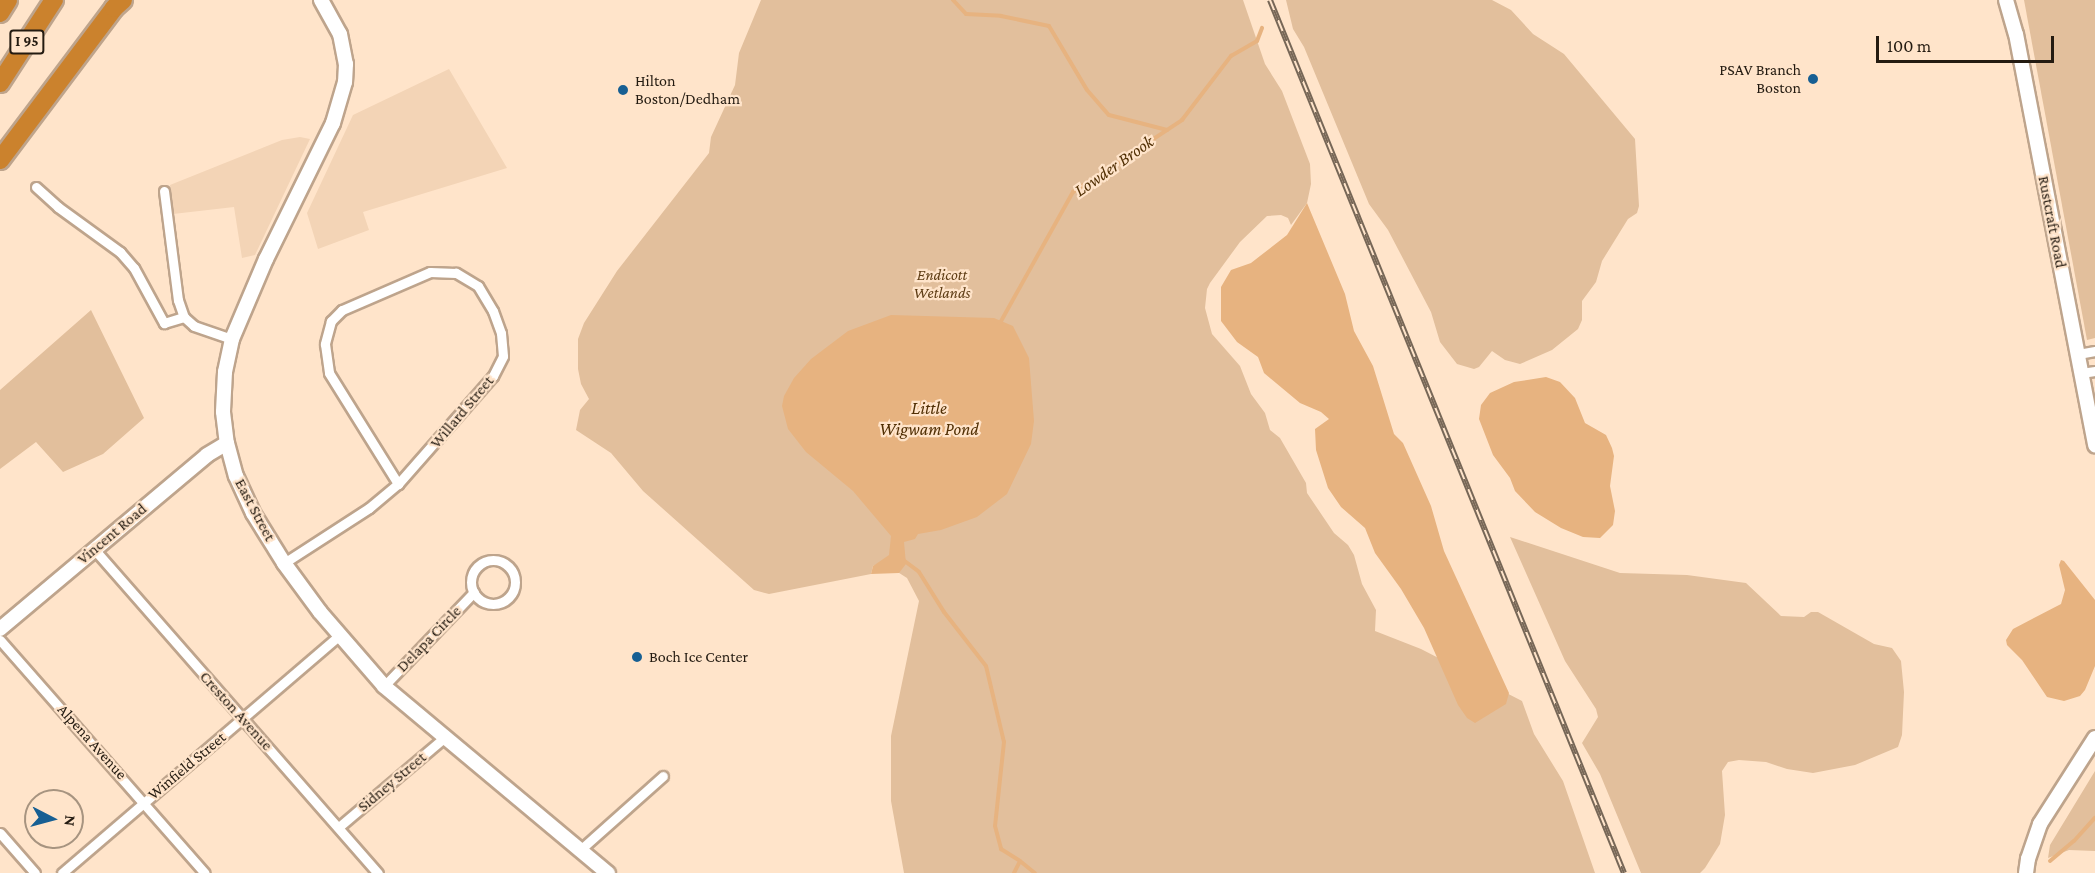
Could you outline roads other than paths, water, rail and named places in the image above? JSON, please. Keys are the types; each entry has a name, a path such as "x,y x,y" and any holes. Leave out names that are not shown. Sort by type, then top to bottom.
{"highway":[{"name":"I 95","path":"0,13 8,0"},
{"name":"I 95","path":"0,83 54,0"},
{"path":"0,160 123,0"},
{"path":"105,22 132,0"}],"main road":[{"name":"East Street","path":"321,0 340,34 344,49 346,76 342,95 333,123 244,307 232,339 223,392 227,443 244,496 284,563 340,635 384,686 608,873"},
{"name":"Rustcraft Road","path":"2006,0 2016,34 2078,354 2088,372 2095,445"},
{"name":"Vincent Road","path":"0,629 207,455 227,443"},
{"path":"2026,873 2028,859 2040,824 2095,738"}],"street":[{"path":"36,187 58,207 120,252 134,268 164,323 184,317"},
{"path":"164,191 178,300 184,317 194,326 232,339"},
{"name":"Willard Street","path":"284,563 369,508 398,484 493,376 503,356 501,333 494,311 478,286 456,273 430,272 342,310 331,321 325,344 329,373 398,484"},
{"path":"2078,354 2095,351"},
{"name":"Creston Avenue","path":"94,549 242,719 340,826 378,873"},
{"name":"Delapa Circle","path":"499,561 511,569 515,582 514,590 505,601 491,604 478,598 474,592 472,578 474,571 485,562 499,561"},
{"name":"Delapa Circle","path":"384,686 474,592"},
{"name":"Winfield Street","path":"62,873 340,635"},
{"name":"Alpena Avenue","path":"0,640 205,873"},
{"name":"Sidney Street","path":"340,826 445,737"},
{"path":"580,850 663,776"},
{"path":"0,833 35,873"}],"water":[{"path":"1307,203 1345,294 1354,331 1373,366 1394,434 1403,443 1431,506 1444,551 1509,693 1506,704 1475,723 1467,718 1458,705 1424,628 1401,589 1375,553 1365,528 1341,507 1328,488 1316,450 1315,429 1329,419 1321,412 1300,403 1264,373 1258,357 1237,342 1221,321 1221,287 1231,270 1251,263 1287,235"},
{"name":"Little Wigwam Pond","path":"891,315 994,318 1013,326 1029,358 1034,421 1031,444 1007,494 977,517 941,530 918,534 915,539 904,542 906,564 899,573 871,574 873,566 889,555 891,536 853,491 806,452 788,429 782,406 784,396 794,378 811,359 848,331"},
{"path":"1546,377 1560,382 1575,398 1585,423 1606,435 1612,448 1614,456 1610,486 1615,511 1613,525 1600,538 1583,537 1561,528 1535,512 1515,491 1510,478 1493,455 1479,419 1481,405 1490,393 1514,382"},
{"path":"2061,560 2095,600 2095,666 2080,696 2064,701 2047,697 2022,660 2007,645 2006,640 2013,629 2061,604 2065,590 2059,565"}],"waterway":[{"path":"953,0 966,14 1001,16 1049,26 1087,90 1109,115 1167,130"},
{"name":"Lowder Brook","path":"1000,323 1073,192 1182,120 1231,56 1257,41 1262,28"},
{"path":"902,559 919,572 944,612 986,666 1004,742 995,826 1001,849 1020,861"},
{"path":"2050,861 2074,841 2095,818"},
{"path":"1014,873 1020,861 1035,873"}],"railway":[{"path":"1270,0 1624,873"}],"place":[{"name":"PSAV Branch Boston","path":"1813,79"},
{"name":"Hilton Boston/Dedham","path":"623,90"},
{"name":"Boch Ice Center","path":"637,657"}],"park label":[{"name":"Endicott Wetlands","path":"942,284"}]}
